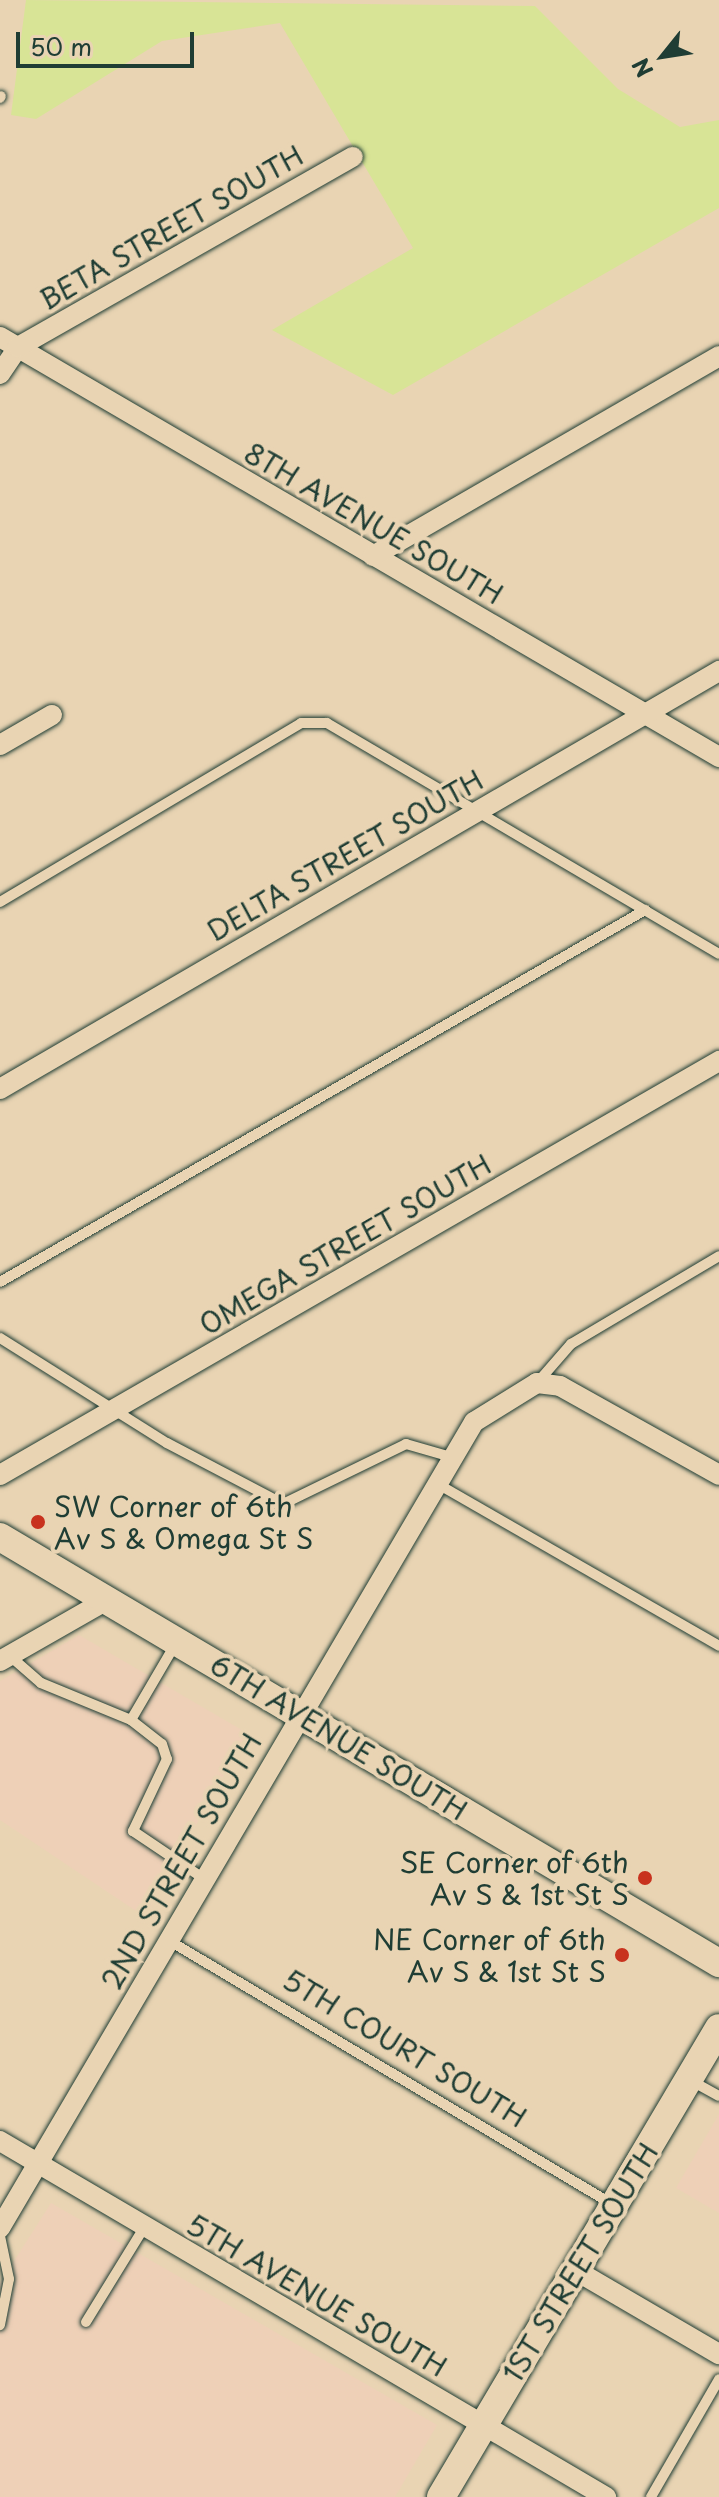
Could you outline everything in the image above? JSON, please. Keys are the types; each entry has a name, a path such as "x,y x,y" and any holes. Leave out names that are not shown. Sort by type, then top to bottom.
{"main road":[{"name":"6TH AVENUE SOUTH","path":"0,1537 719,1963"},
{"name":"1ST STREET SOUTH","path":"441,2497 719,2028"}],"street":[{"name":"BETA STREET SOUTH","path":"9,342 353,157"},
{"path":"0,374 9,342"},
{"name":"8TH AVENUE SOUTH","path":"9,342 719,757"},
{"path":"373,556 719,356"},
{"name":"DELTA STREET SOUTH","path":"0,1089 719,671"},
{"path":"0,745 52,715"},
{"name":"OMEGA STREET SOUTH","path":"0,1475 719,1061"},
{"path":"537,1383 590,1401 719,1475"},
{"name":"2ND STREET SOUTH","path":"0,2228 451,1457 474,1422 537,1383"},
{"path":"5,1658 107,1600"},
{"name":"5TH AVENUE SOUTH","path":"0,2141 606,2497"},
{"path":"575,2270 719,2354"}],"lane":[{"path":"0,902 301,723 327,723 472,814 719,954"},
{"path":"0,1282 645,910"},
{"path":"537,1383 571,1344 719,1256"},
{"path":"0,1338 118,1407 167,1443 283,1504 406,1444 451,1457"},
{"path":"436,1483 719,1646"},
{"path":"131,1720 177,1641"},
{"path":"5,1658 41,1683 131,1720 162,1744 167,1759 133,1831 203,1878"},
{"name":"5TH COURT SOUTH","path":"167,1939 614,2205"},
{"path":"688,2079 719,2096"},
{"path":"86,2322 145,2226"},
{"path":"0,2236 9,2279 0,2325"},
{"path":"651,2497 719,2379"}],"shaded area":[{"path":"79,1635 247,1733 145,1917 0,1820 0,1681"},
{"path":"719,2114 719,2213 676,2188"},
{"path":"51,2203 437,2425 395,2497 0,2497 0,2283"}],"green space":[{"path":"26,0 535,6 618,89 680,127 719,120 719,208 393,395 272,330 413,248 280,23 162,41 36,119 11,115"}],"place":[{"name":"SW Corner of 6th Av S & Omega St S","path":"38,1522"},
{"name":"SE Corner of 6th Av S & 1st St S","path":"645,1878"},
{"name":"NE Corner of 6th Av S & 1st St S","path":"622,1955"}]}
